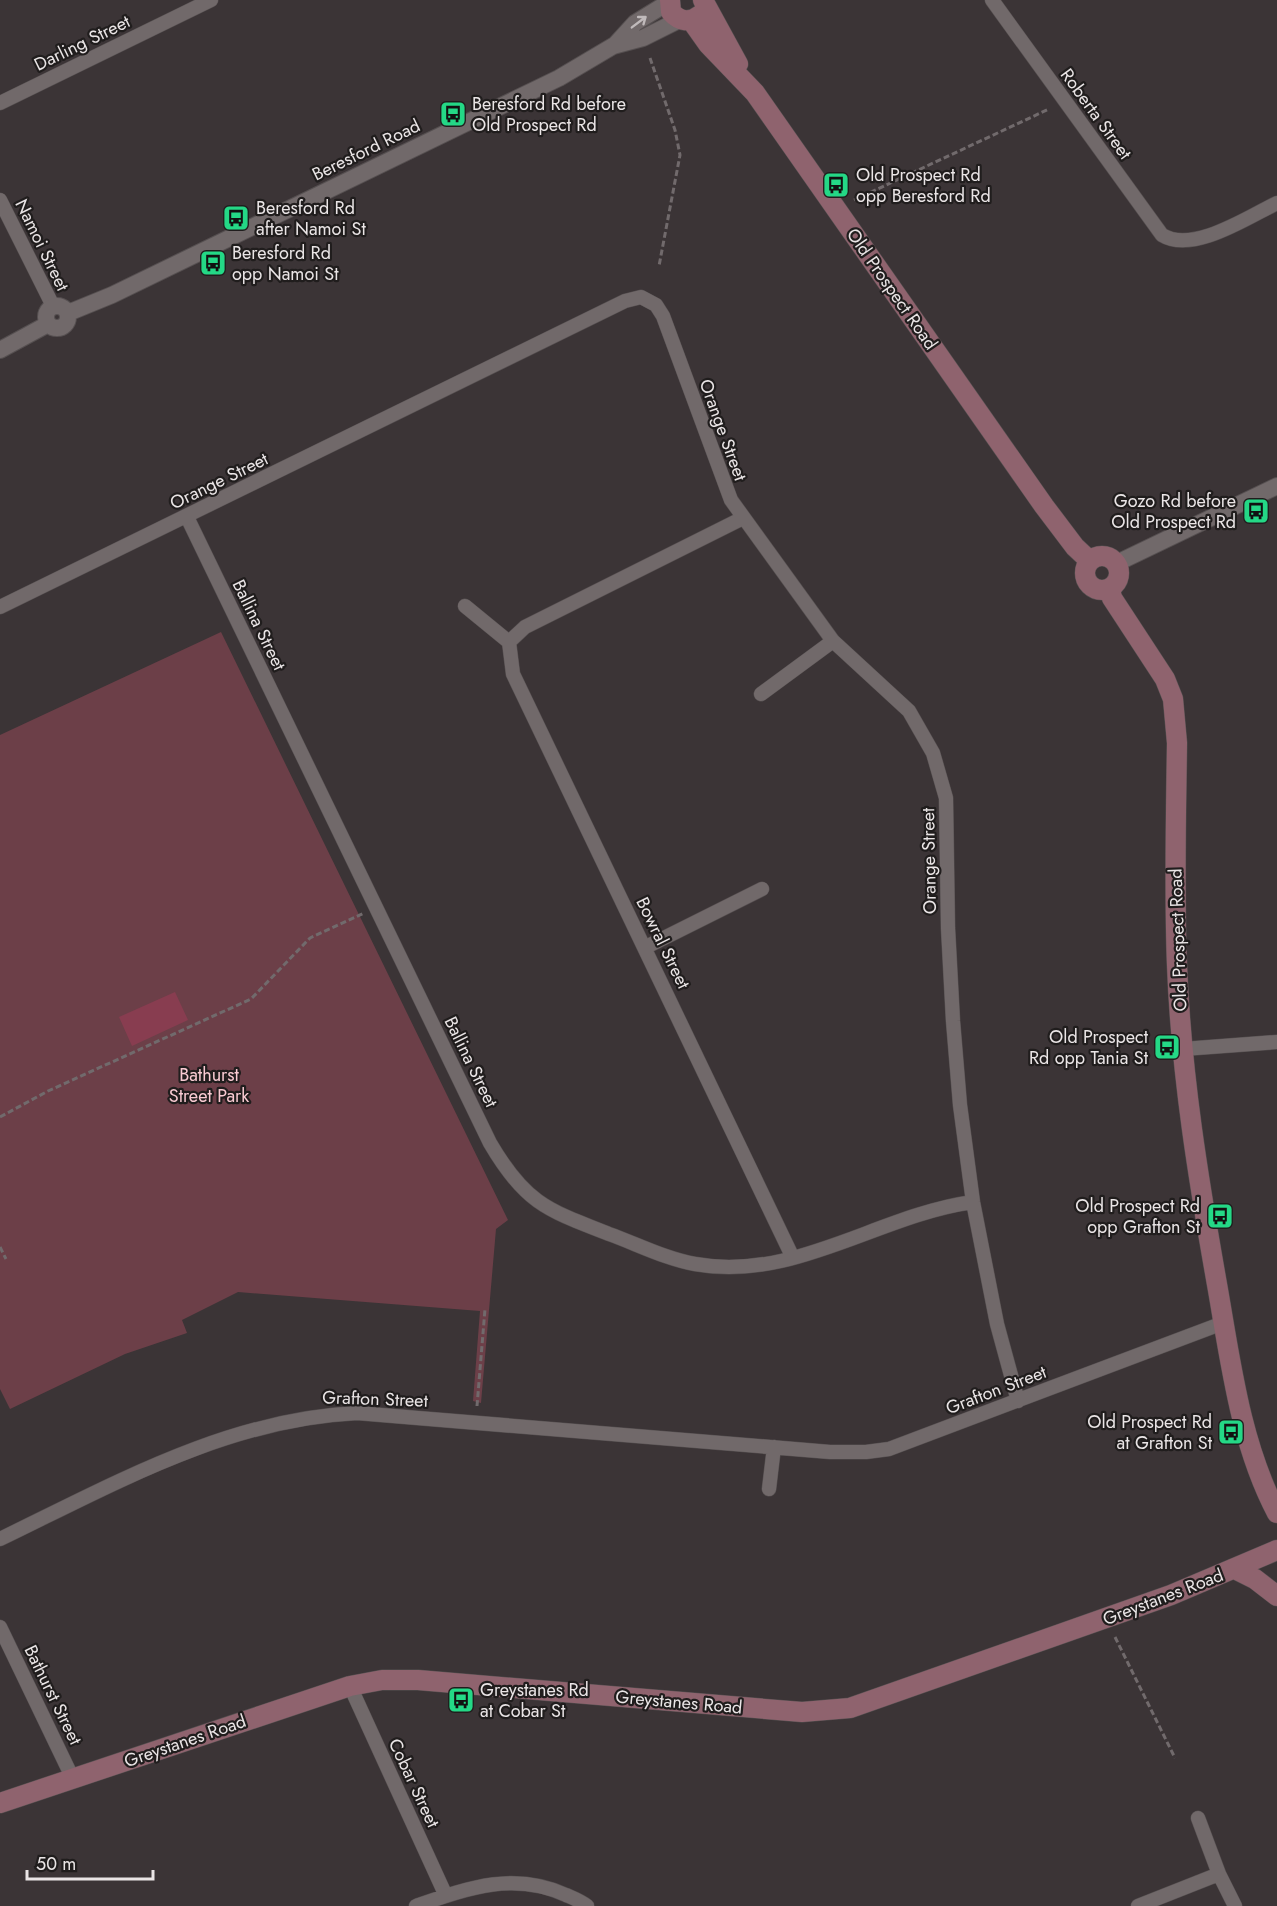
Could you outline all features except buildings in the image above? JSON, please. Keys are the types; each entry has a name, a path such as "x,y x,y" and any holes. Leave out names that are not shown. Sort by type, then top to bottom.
{"main road":[{"name":"Old Prospect Road","path":"670,1 671,12 685,20 755,93 1044,506 1075,547 1090,561"},
{"path":"685,20 700,14 703,2"},
{"path":"703,2 755,93"},
{"path":"1104,556 1117,563 1119,578 1110,589 1097,589 1088,583 1085,570 1090,561 1104,556"},
{"name":"Old Prospect Road","path":"1110,589 1112,598 1160,670 1175,711 1177,742 1176,927 1183,1049 1201,1192 1238,1400 1253,1456 1277,1513"},
{"name":"Greystanes Road","path":"0,1803 350,1686 382,1680 408,1680 802,1712 830,1710 872,1702 1235,1569 1277,1550"},
{"path":"1235,1569 1256,1579 1277,1596"}],"street":[{"name":"Darling Street","path":"0,103 211,0"},
{"name":"Roberta Street","path":"993,0 1156,229 1174,248 1276,207"},
{"path":"614,46 636,23 670,1"},
{"name":"Beresford Road","path":"0,350 48,324 61,328 68,323 60,310 112,295 559,78 614,46 643,38 685,20"},
{"name":"Namoi Street","path":"0,200 60,310"},
{"name":"Orange Street","path":"0,606 187,517 625,301 650,294 663,316 723,485 743,518 832,641 909,711 933,753 946,798 948,928 960,1105 973,1202 997,1324 1018,1401"},
{"path":"1117,563 1277,486"},
{"name":"Ballina Street","path":"187,517 490,1143 519,1186 528,1195 558,1214 683,1262 737,1267 814,1253 948,1206 973,1202"},
{"path":"465,606 509,642 525,627 743,518"},
{"path":"761,694 832,641"},
{"name":"Bowral Street","path":"509,642 513,674 646,947 793,1258"},
{"path":"646,947 762,889"},
{"path":"1183,1049 1277,1042"},
{"name":"Grafton Street","path":"0,1539 157,1463 208,1443 314,1415 357,1413 423,1417 774,1448 857,1452 889,1449 1223,1323"},
{"path":"769,1489 774,1448"},
{"name":"Bathurst Street","path":"0,1627 73,1779"},
{"name":"Cobar Street","path":"350,1686 446,1896"},
{"path":"1197,1818 1219,1874 1235,1906"},
{"path":"1138,1906 1219,1874"},
{"path":"416,1906 446,1896 506,1882 545,1886 587,1906"}],"path":[{"path":"650,58 675,130 680,155 659,266"},
{"path":"854,200 1049,109"},
{"path":"0,1117 48,1091 251,999 310,938 376,907"},
{"path":"0,1247 6,1259"},
{"path":"477,1406 485,1309"},
{"path":"1115,1637 1175,1758"}],"green space":[{"name":"Bathurst Street Park","path":"221,632 508,1220 496,1229 481,1403 473,1401 480,1311 238,1292 182,1320 187,1333 125,1354 10,1409 0,1389 0,735"}],"place":[{"name":"Beresford Rd before Old Prospect Rd","path":"453,114"},
{"name":"Old Prospect Rd opp Beresford Rd","path":"836,185"},
{"name":"Beresford Rd after Namoi St","path":"236,218"},
{"name":"Beresford Rd opp Namoi St","path":"213,263"},
{"name":"Gozo Rd before Old Prospect Rd","path":"1256,511"},
{"name":"Old Prospect Rd opp Tania St","path":"1167,1047"},
{"name":"Old Prospect Rd opp Grafton St","path":"1220,1216"},
{"name":"Old Prospect Rd at Grafton St","path":"1231,1432"},
{"name":"Greystanes Rd at Cobar St","path":"461,1700"}]}
